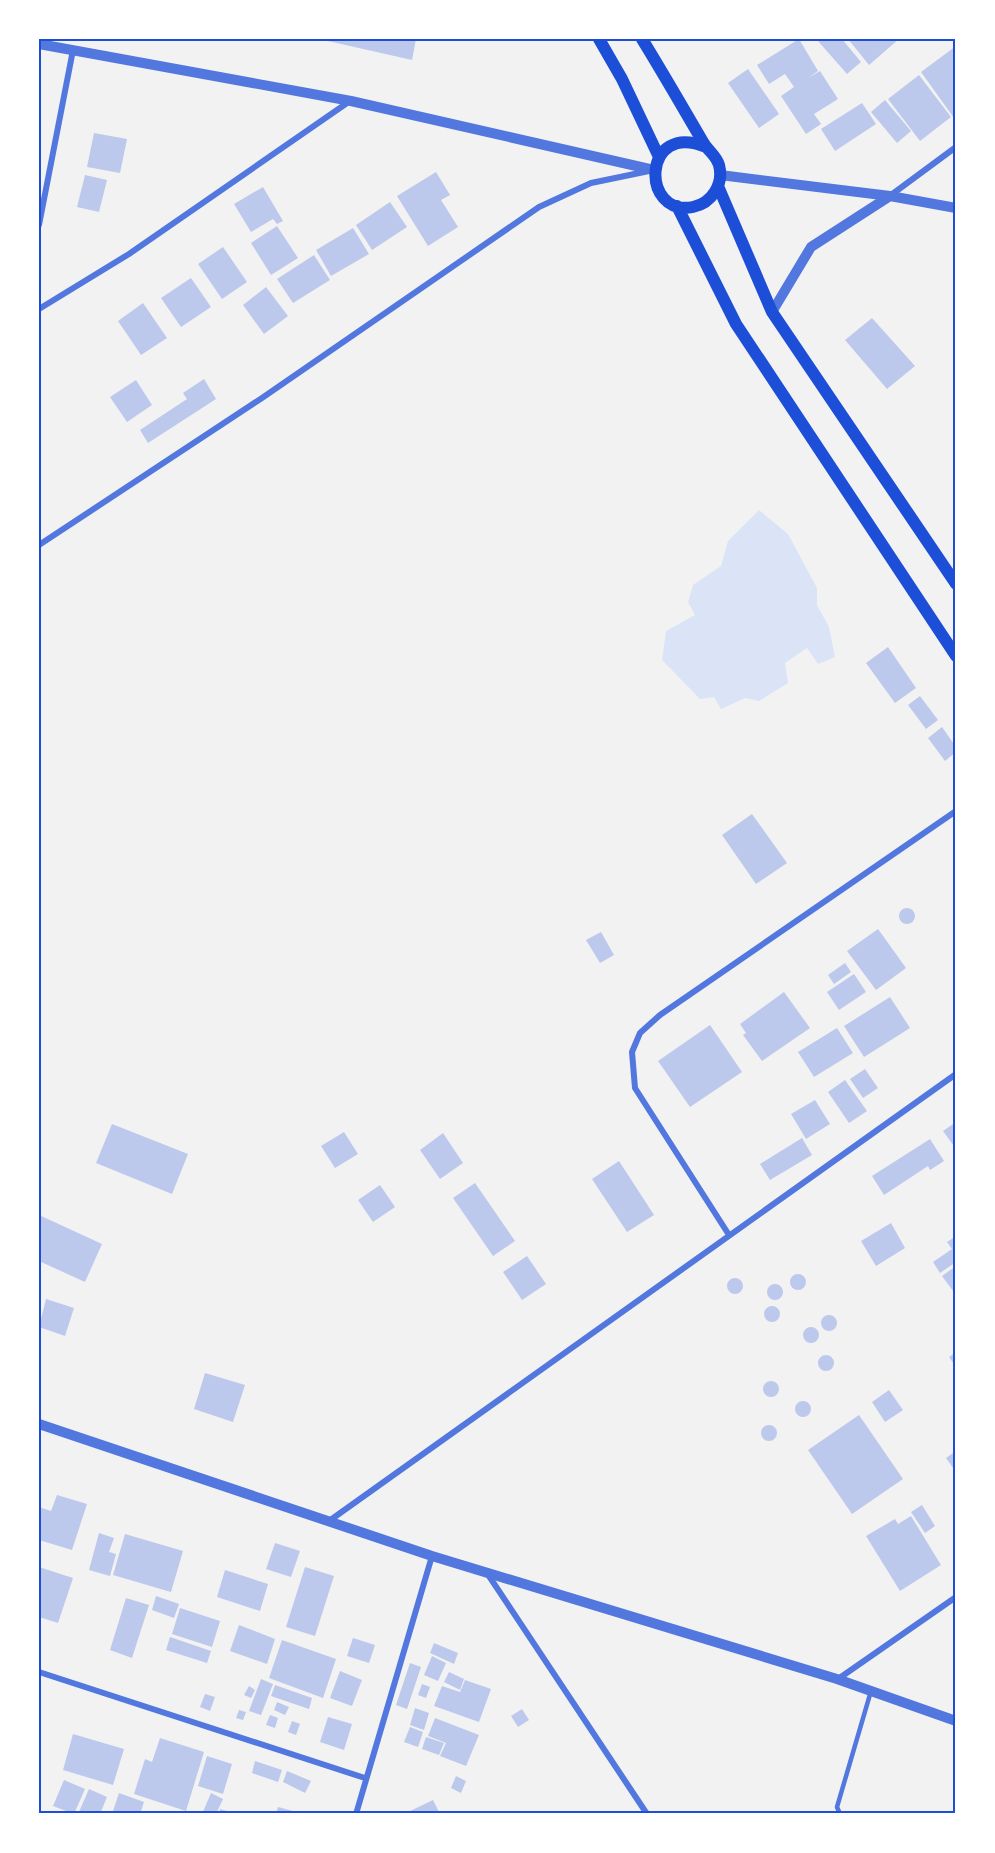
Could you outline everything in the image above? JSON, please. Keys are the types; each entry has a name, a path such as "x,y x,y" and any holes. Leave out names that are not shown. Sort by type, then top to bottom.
{"main road":[{"path":"599,39 622,78 659,157"},
{"path":"642,39 706,147 714,155 719,180 772,312 956,584"},
{"path":"706,147 694,142 680,142 668,147 659,157 654,170 655,181 660,192 677,206 736,324 956,656"},
{"path":"677,206 687,208 706,202 719,180"}],"street":[{"path":"39,44 351,100 654,170"},
{"path":"39,225 73,50"},
{"path":"39,309 129,254 351,100"},
{"path":"772,312 811,247 890,196 956,147"},
{"path":"39,545 262,398 539,207 591,183 654,170"},
{"path":"719,180 890,196 956,208"},
{"path":"729,1235 635,1088 632,1052 640,1033 660,1015 956,811"},
{"path":"329,1521 956,1074"},
{"path":"39,1424 432,1556 837,1679 956,1721"},
{"path":"356,1814 432,1556"},
{"path":"487,1573 647,1814"},
{"path":"837,1679 956,1598"},
{"path":"39,1672 365,1778"}],"lane":[{"path":"840,1814 837,1807 871,1691"}],"shaded area":[{"path":"759,510 788,534 817,588 817,605 829,627 835,657 818,664 807,648 785,663 788,683 759,701 745,698 721,709 714,697 700,699 662,660 666,631 695,615 688,602 693,585 721,566 728,541"}],"building":[{"path":"319,39 416,39 412,60"},
{"path":"799,39 818,71 808,78 820,71 838,99 814,114 821,124 806,134 781,96 794,87 785,74 769,84 757,65"},
{"path":"820,39 842,39 861,62 847,74 818,41"},
{"path":"848,39 899,39 869,65"},
{"path":"956,46 956,116 954,118 921,72"},
{"path":"748,69 779,114 759,128 728,83"},
{"path":"919,75 951,117 920,141 888,99"},
{"path":"885,100 911,131 897,143 871,112"},
{"path":"862,103 876,124 835,151 821,129"},
{"path":"94,133 127,139 120,173 87,167"},
{"path":"436,172 450,195 441,200 458,227 428,246 397,196"},
{"path":"85,175 107,180 99,212 77,207"},
{"path":"263,187 283,221 277,224 273,219 251,232 234,204"},
{"path":"390,202 407,227 372,250 356,225"},
{"path":"277,226 298,258 271,275 251,243"},
{"path":"353,228 369,254 331,276 316,250"},
{"path":"223,247 247,282 222,299 198,264"},
{"path":"314,255 330,280 293,303 277,279"},
{"path":"191,278 211,307 181,327 161,298"},
{"path":"266,287 288,316 264,334 243,305"},
{"path":"143,303 167,338 141,355 118,321"},
{"path":"872,318 915,366 887,389 845,340"},
{"path":"204,379 216,399 148,443 140,430 187,399 183,393"},
{"path":"136,380 152,405 127,422 110,397"},
{"path":"888,647 916,688 895,703 866,663"},
{"path":"920,696 938,720 926,729 908,705"},
{"path":"942,727 956,747 956,752 945,761 928,738"},
{"path":"752,814 787,863 756,884 722,835"},
{"path":"907,908 913,910 915,916 913,922 907,924 901,922 899,916 901,910"},
{"path":"878,929 906,968 876,990 847,951"},
{"path":"601,932 614,955 600,963 586,940"},
{"path":"845,963 851,972 834,984 828,975"},
{"path":"854,974 866,992 839,1010 827,992"},
{"path":"784,992 810,1028 762,1061 743,1035 746,1033 740,1024"},
{"path":"890,997 910,1028 864,1057 844,1026"},
{"path":"710,1025 742,1072 690,1107 658,1061"},
{"path":"837,1028 853,1053 814,1077 798,1052"},
{"path":"865,1069 878,1088 863,1098 850,1079"},
{"path":"845,1080 867,1111 849,1123 828,1092"},
{"path":"815,1100 830,1124 806,1139 791,1114"},
{"path":"956,1122 956,1149 943,1131"},
{"path":"112,1124 188,1154 172,1194 96,1163"},
{"path":"344,1132 358,1154 335,1168 321,1146"},
{"path":"443,1133 463,1163 440,1179 420,1150"},
{"path":"802,1138 812,1155 770,1180 760,1164"},
{"path":"930,1139 944,1161 930,1170 928,1166 884,1195 872,1176"},
{"path":"619,1161 654,1215 627,1232 592,1179"},
{"path":"475,1183 515,1241 493,1256 453,1198"},
{"path":"380,1185 395,1207 373,1222 358,1200"},
{"path":"39,1215 102,1244 85,1282 39,1261"},
{"path":"891,1223 905,1248 876,1266 861,1241"},
{"path":"956,1236 956,1262 940,1273 933,1262 952,1249 947,1242"},
{"path":"527,1256 546,1284 522,1300 503,1272"},
{"path":"956,1266 956,1295 942,1276"},
{"path":"798,1274 804,1276 806,1282 804,1288 798,1290 792,1288 790,1282 792,1276"},
{"path":"735,1278 741,1280 743,1286 741,1292 735,1294 729,1292 727,1286 729,1280"},
{"path":"775,1284 781,1286 783,1292 781,1298 775,1300 769,1298 767,1292 769,1286"},
{"path":"46,1299 74,1308 65,1336 39,1327"},
{"path":"772,1306 778,1308 780,1314 778,1320 772,1322 766,1320 764,1314 766,1308"},
{"path":"829,1315 835,1317 837,1323 835,1329 829,1331 823,1329 821,1323 823,1317"},
{"path":"811,1327 817,1329 819,1335 817,1341 811,1343 805,1341 803,1335 805,1329"},
{"path":"956,1352 956,1367 949,1357"},
{"path":"826,1355 832,1357 834,1363 832,1369 826,1371 820,1369 818,1363 820,1357"},
{"path":"205,1373 245,1385 233,1422 194,1409"},
{"path":"771,1381 777,1383 779,1389 777,1395 771,1397 765,1395 763,1389 765,1383"},
{"path":"889,1390 903,1410 885,1422 872,1402"},
{"path":"803,1401 809,1403 811,1409 809,1415 803,1417 797,1415 795,1409 797,1403"},
{"path":"859,1415 903,1479 852,1514 808,1450"},
{"path":"769,1425 775,1427 777,1433 775,1439 769,1441 763,1439 761,1433 763,1427"},
{"path":"956,1451 956,1472 946,1458"},
{"path":"57,1495 87,1504 72,1550 39,1540 39,1507 51,1511"},
{"path":"922,1505 935,1526 925,1533 911,1512"},
{"path":"911,1516 941,1565 900,1591 866,1536 895,1519 898,1524"},
{"path":"99,1533 114,1538 109,1552 116,1554 110,1576 89,1570"},
{"path":"125,1534 183,1551 171,1592 113,1575"},
{"path":"275,1543 300,1551 291,1577 266,1569"},
{"path":"39,1567 73,1578 58,1623 39,1617"},
{"path":"305,1567 334,1576 315,1636 286,1627"},
{"path":"225,1570 268,1584 260,1611 217,1597"},
{"path":"156,1596 179,1604 174,1618 152,1610"},
{"path":"126,1598 149,1605 132,1658 110,1650"},
{"path":"180,1608 220,1621 212,1647 172,1634"},
{"path":"239,1625 275,1639 267,1664 230,1651"},
{"path":"170,1637 211,1651 207,1663 166,1650"},
{"path":"353,1638 375,1645 369,1663 347,1656"},
{"path":"282,1640 336,1659 323,1698 269,1678"},
{"path":"434,1643 458,1653 454,1664 430,1653"},
{"path":"432,1656 446,1663 438,1681 424,1675"},
{"path":"410,1663 421,1667 407,1709 396,1705"},
{"path":"340,1671 362,1680 352,1706 330,1698"},
{"path":"449,1672 464,1679 460,1690 444,1682"},
{"path":"261,1679 273,1684 261,1715 249,1711"},
{"path":"465,1680 491,1689 479,1722 434,1706 442,1686 460,1692"},
{"path":"422,1684 430,1687 426,1698 418,1695"},
{"path":"275,1685 312,1698 309,1709 271,1696"},
{"path":"249,1686 255,1690 251,1698 244,1695"},
{"path":"205,1694 215,1697 210,1711 200,1707"},
{"path":"277,1702 289,1707 285,1715 274,1710"},
{"path":"415,1708 429,1713 424,1730 410,1725"},
{"path":"522,1709 529,1720 518,1727 511,1716"},
{"path":"239,1710 246,1712 243,1720 236,1718"},
{"path":"270,1715 278,1718 275,1728 266,1725"},
{"path":"328,1717 352,1724 344,1750 320,1742"},
{"path":"435,1718 479,1735 466,1766 440,1756 446,1743 428,1736"},
{"path":"292,1721 300,1724 296,1735 288,1732"},
{"path":"410,1727 423,1732 418,1747 404,1742"},
{"path":"73,1734 124,1749 113,1785 63,1770"},
{"path":"426,1737 444,1743 439,1755 422,1749"},
{"path":"160,1738 204,1752 186,1811 134,1794 145,1759 152,1762"},
{"path":"207,1756 232,1764 223,1794 198,1786"},
{"path":"255,1761 282,1770 278,1782 252,1773"},
{"path":"287,1771 311,1781 305,1793 283,1782"},
{"path":"456,1776 466,1781 461,1793 451,1788"},
{"path":"64,1780 85,1789 74,1814 53,1806"},
{"path":"89,1789 107,1797 100,1814 78,1814"},
{"path":"119,1793 144,1802 140,1814 112,1814"},
{"path":"211,1793 223,1799 216,1814 202,1814"},
{"path":"433,1800 440,1814 404,1814"},
{"path":"278,1807 293,1811 292,1814 276,1814"},
{"path":"220,1809 234,1813 234,1814 219,1814"}]}
